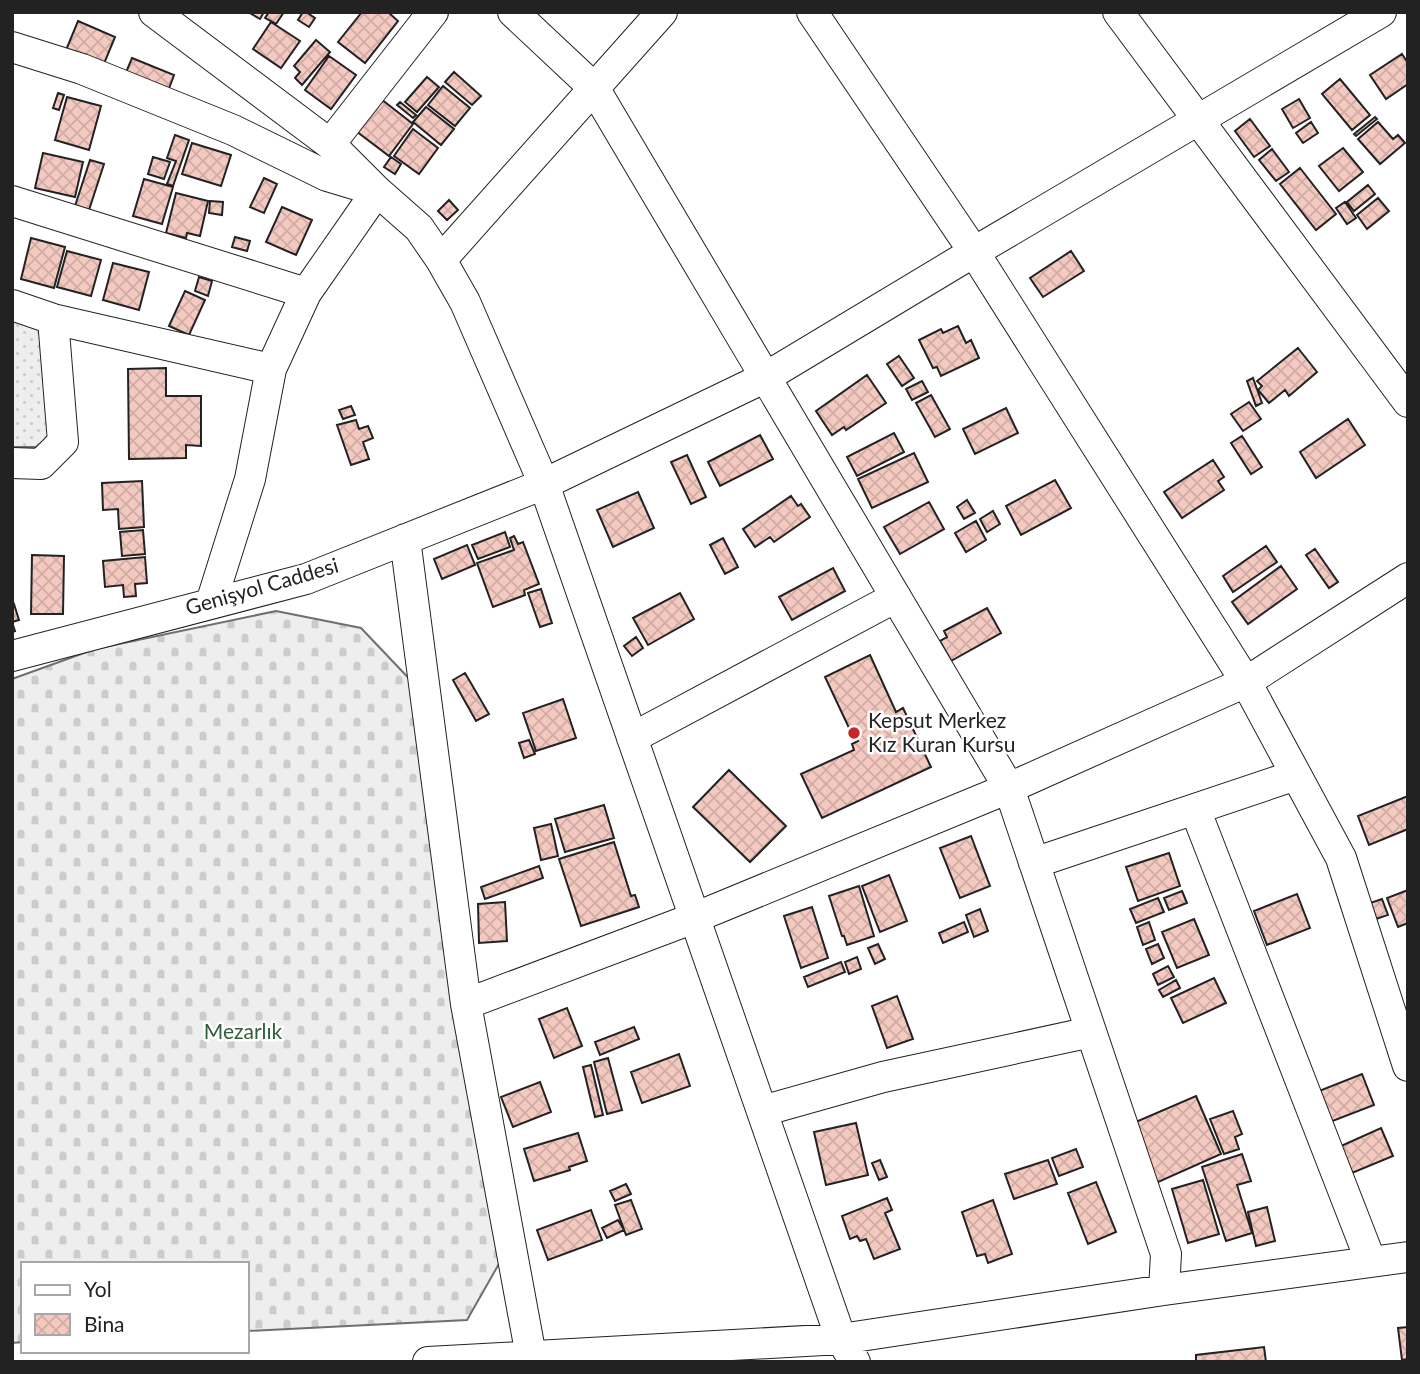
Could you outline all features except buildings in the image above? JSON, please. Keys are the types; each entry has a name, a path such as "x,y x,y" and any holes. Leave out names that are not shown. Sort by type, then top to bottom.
{"street":[{"path":"154,12 330,144 419,228 442,260 465,302 544,484 694,918 848,1350"},
{"path":"330,144 433,12"},
{"path":"513,12 594,88 1009,788 1166,1254 1164,1290"},
{"path":"442,260 662,12"},
{"path":"812,12 974,252 1246,682 1341,858 1408,1066"},
{"path":"1118,12 1408,402"},
{"name":"Genişyol Caddesi","path":"12,656 306,579 544,484 766,377 1381,12"},
{"path":"12,47 82,69 233,130 327,176 377,191"},
{"path":"211,603 250,479 271,369 306,293 377,191"},
{"path":"12,201 306,293"},
{"path":"12,305 53,319 271,369"},
{"path":"12,463 41,464 63,442 53,319"},
{"path":"405,539 466,1004 531,1356"},
{"path":"466,1004 694,918 1009,788 1246,682 1408,578"},
{"path":"632,738 896,597"},
{"path":"1034,863 1296,775"},
{"path":"1195,809 1371,1262"},
{"path":"762,1111 883,1077 1091,1032"},
{"path":"428,1362 531,1356 848,1350 1164,1290 1408,1257"}],"green space":[{"path":"12,319 40,328 49,437 36,447 12,447"},
{"name":"Mezarlık","path":"276,611 361,628 438,709 500,1262 467,1320 248,1331 248,1262 21,1262 21,1342 12,1343 12,679 95,649"}],"place":[{"name":"Kepsut Merkez Kız Kuran Kursu","path":"854,733"}]}
